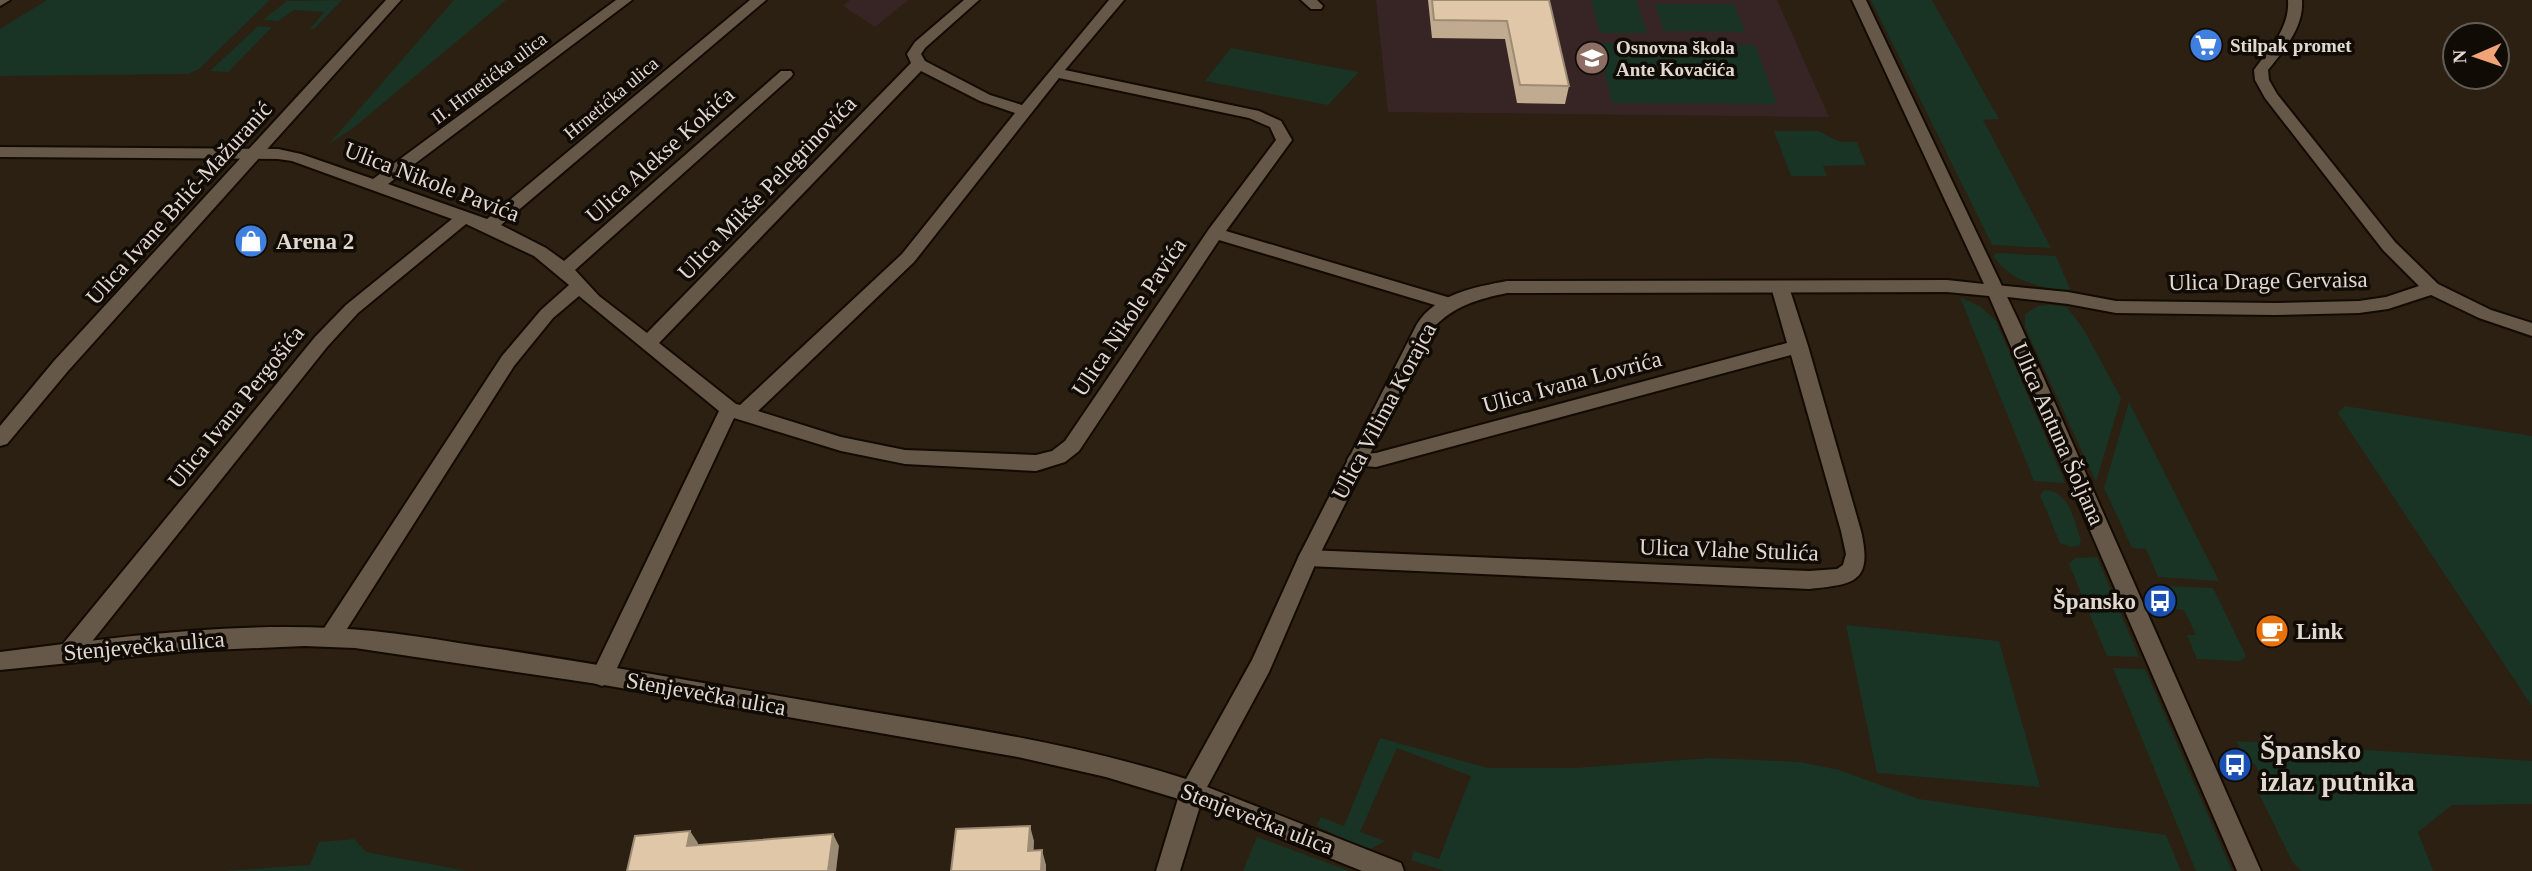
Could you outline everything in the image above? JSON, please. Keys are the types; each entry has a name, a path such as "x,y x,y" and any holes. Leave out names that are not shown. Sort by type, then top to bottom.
{"street":[{"name":"Ulica Ivane Brlić-Mažuranić","path":"0,439 61,366 394,0"},
{"name":"II. Hrnetićka ulica","path":"375,186 625,0"},
{"name":"Hrnetićka ulica","path":"489,226 759,0"},
{"name":"Ulica Mikše Pelegrinovića","path":"647,344 919,64 914,54 920,45 972,0"},
{"path":"602,676 736,412 908,258 1116,0"},
{"name":"Ulica Antuna Šoljana","path":"1859,0 1916,115 1996,291 2249,871"},
{"name":"Ulica Drage Gervaisa","path":"1996,291 2068,298 2116,307 2275,309 2369,306 2388,303 2432,288 2389,246 2295,129 2262,80 2261,70 2283,42 2296,12 2295,0"},
{"path":"919,64 985,98 1026,111"},
{"name":"Ulica Nikole Pavića","path":"0,152 254,153 295,157 489,226 540,252 565,270 579,286 647,344 736,412 841,444 905,457 1036,463 1058,457 1072,446 1215,233 1284,140 1276,124 1254,114 1056,73"},
{"name":"Ulica Alekse Kokića","path":"565,270 786,75"},
{"name":"Ulica Ivana Pergošića","path":"69,652 321,342 352,309 464,217"},
{"path":"1215,233 1448,303"},
{"path":"330,636 508,361 547,314 579,286"},
{"name":"Ulica Vilima Korajca","path":"1168,871 1192,792 1261,665 1308,558 1426,324 1448,303 1476,293 1507,287 1947,286 1996,291"},
{"name":"Ulica Vlahe Stulića","path":"1308,558 1809,580 1841,577 1852,570 1856,554 1799,346 1780,287"},
{"path":"2432,288 2485,314 2532,330"},
{"name":"Ulica Ivana Lovrića","path":"1357,460 1387,457 1799,346"},
{"name":"Stenjevečka ulica","path":"0,661 209,639 330,636 434,649 921,730 1090,762 1137,773 1192,792 1392,871"}],"shaded area":[{"path":"850,0 908,0 875,27 843,6"},
{"name":"Osnovna škola Ante Kovačića","path":"1376,0 1777,0 1829,117 1388,112"}],"green space":[{"path":"47,0 270,0 199,69 188,74 0,76 0,29"},
{"path":"342,0 314,29 310,29 324,12 294,10 278,21 263,20 287,1"},
{"path":"454,0 506,0 352,129 329,144"},
{"path":"1591,0 1636,0 1647,33 1600,33"},
{"path":"1871,0 1932,0 1999,119 1983,120 2051,248 1992,245"},
{"path":"1655,4 1734,4 1745,32 1664,31"},
{"path":"258,26 272,27 228,72 210,71"},
{"path":"1598,43 1755,45 1777,104 1612,103"},
{"path":"1231,48 1359,72 1328,105 1205,81"},
{"path":"1774,131 1818,131 1840,142 1857,142 1866,165 1823,166 1827,176 1791,176"},
{"path":"1997,253 2056,256 2070,289 2068,292 2046,288 2017,278 2000,265 1993,256"},
{"path":"1960,297 1981,307 1996,321 2065,483 2034,481"},
{"path":"2038,306 2067,307 2084,330 2121,398 2096,482 2025,327 2025,314"},
{"path":"2129,402 2219,581 2158,577 2146,549 2132,548 2104,488"},
{"path":"2345,406 2532,436 2532,706 2338,413"},
{"path":"2045,490 2066,501 2081,541 2079,546 2071,547 2060,543 2040,495"},
{"path":"2097,557 2139,657 2107,656 2069,564 2075,558"},
{"path":"2166,586 2213,588 2245,658 2240,661 2197,659 2187,635 2196,635 2184,610 2175,609"},
{"path":"1846,625 1999,641 2040,787 1877,773"},
{"path":"2113,668 2145,669 2232,871 2196,871"},
{"path":"1380,738 1488,768 1575,768 1709,758 1800,762 1839,770 1919,799 2166,835 2181,871 1444,871 1411,860 1414,851 1439,859 1471,776 1397,748 1360,832 1385,841 1369,850 1320,828 1317,824 1321,817 1344,826"},
{"path":"2236,741 2532,761 2532,804 2452,805 2418,832 2433,871 2302,871 2293,863 2259,794 2270,794 2255,764 2246,763"},
{"path":"1257,837 1350,871 1243,871"},
{"path":"354,839 366,852 467,871 222,871 310,865 319,842"}],"building":[{"name":"Osnovna škola Ante Kovačića","path":"1432,0 1549,0 1569,86 1520,85 1507,21 1434,20"},
{"path":"1030,826 1028,851 1042,850 1041,871 951,871 956,829"},
{"path":"690,831 687,846 833,834 828,871 627,871 635,836"}],"place":[{"name":"Stilpak promet","path":"2206,45"},
{"name":"Osnovna škola Ante Kovačića","path":"1592,58"},
{"name":"Arena 2","path":"251,241"},
{"name":"Špansko","path":"2160,601"},
{"name":"Link","path":"2272,631"},
{"name":"Špansko izlaz putnika","path":"2235,765"}]}
